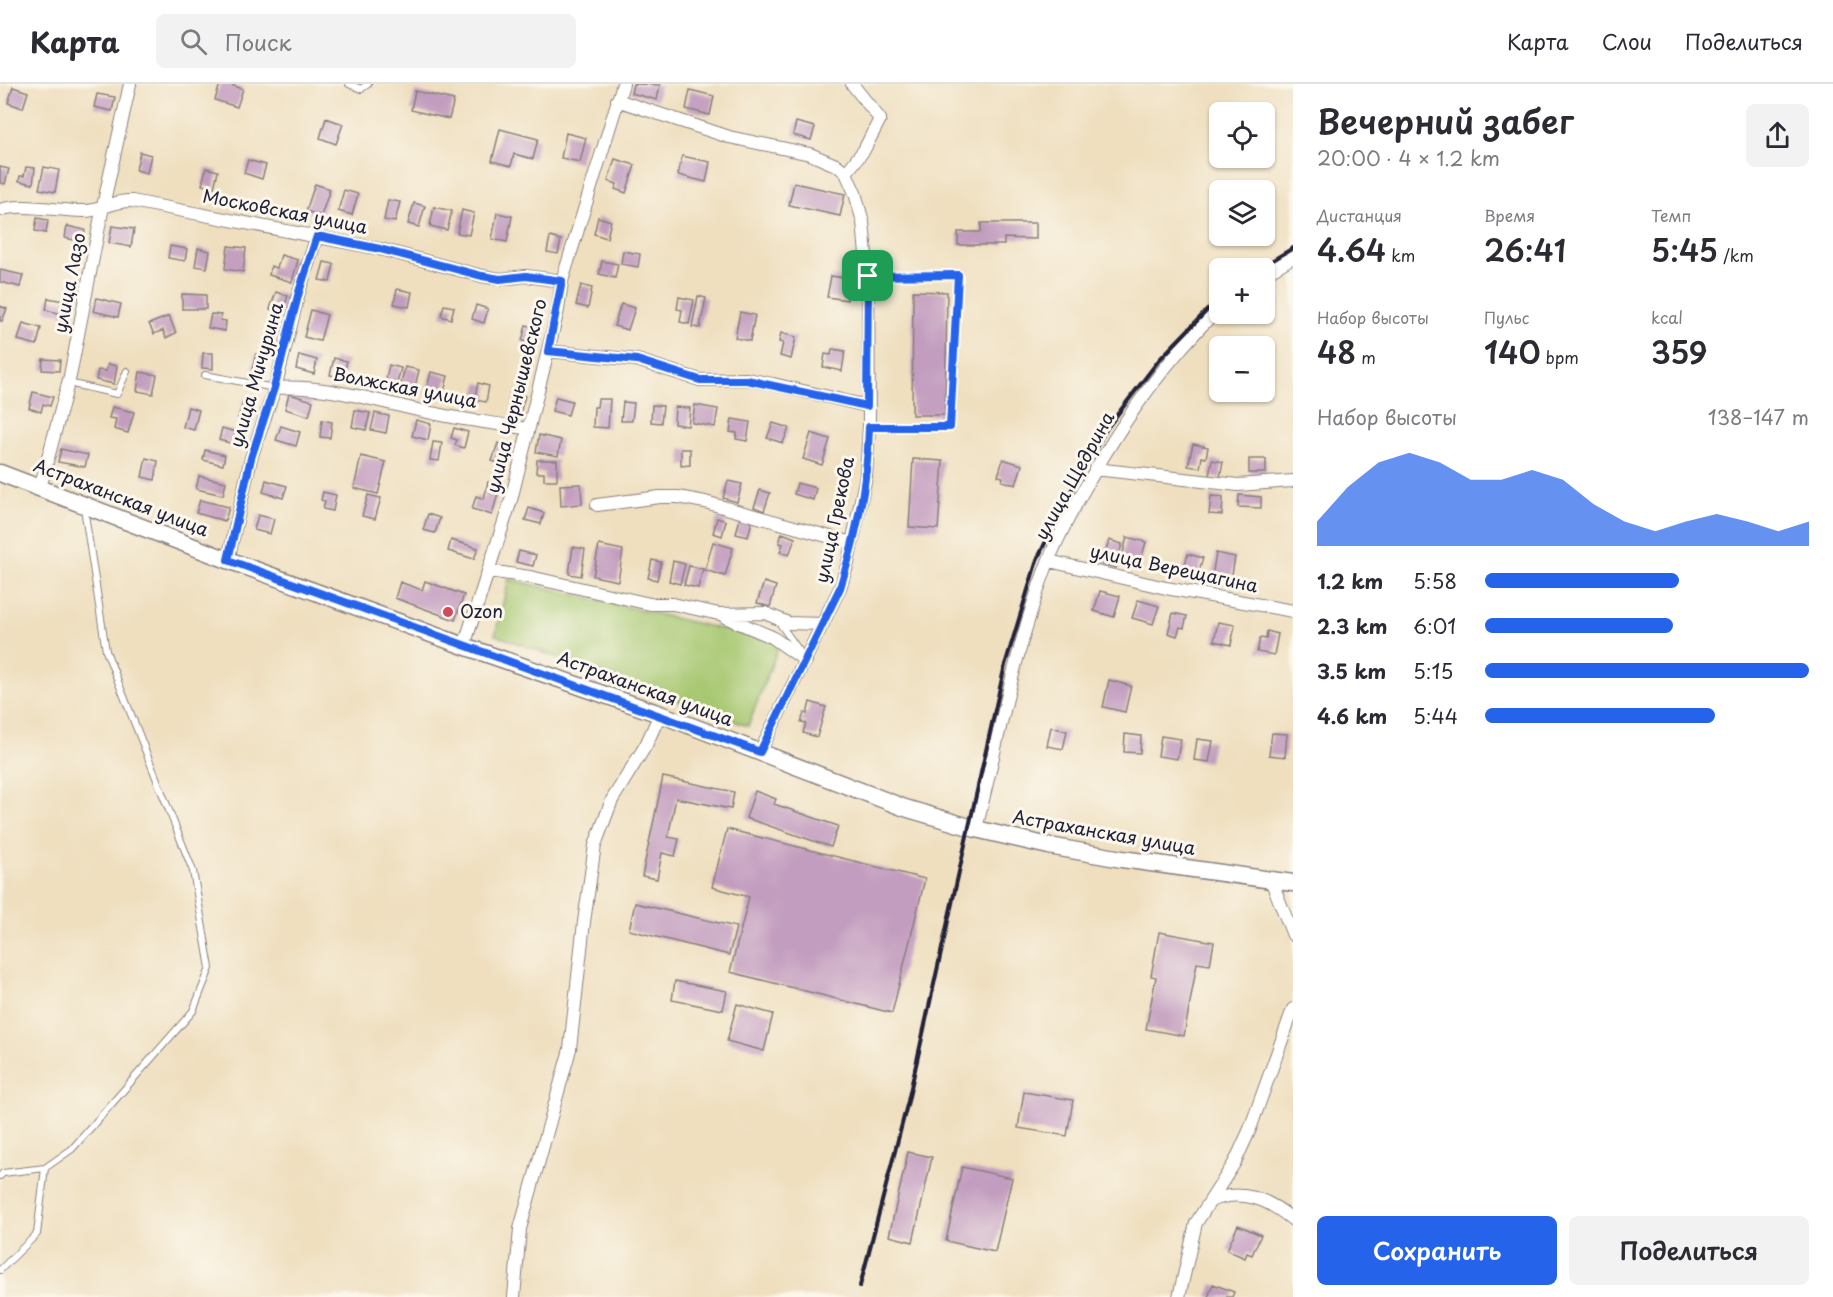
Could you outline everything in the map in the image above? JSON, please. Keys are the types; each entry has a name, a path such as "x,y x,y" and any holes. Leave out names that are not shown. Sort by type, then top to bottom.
{"main road":[{"name":"Астраханская улица","path":"0,473 228,560 660,714 905,808 976,829 1122,859 1293,884"}],"street":[{"name":"улица Лазо","path":"40,488 68,383 130,84"},
{"name":"улица Чернышевского","path":"464,646 511,500 548,351 562,281 622,84"},
{"path":"617,100 729,136 810,154 838,166 846,173 864,150 880,119 852,84"},
{"name":"улица Грекова","path":"760,752 840,588 866,476 869,427 867,406 868,276 863,222 855,193 846,173"},
{"name":"Московская улица","path":"0,210 26,208 88,211 119,200 132,201 380,249 482,276 500,279 526,276 562,281"},
{"name":"улица Мичурина","path":"228,560 251,458 274,388 299,292 317,236"},
{"path":"1275,268 1293,257"},
{"name":"улица Щедрина","path":"976,829 1029,618 1049,561 1073,508 1132,411 1168,362 1209,318"},
{"path":"548,351 637,360 700,380 755,381 867,406"},
{"name":"Волжская улица","path":"274,388 300,386 339,392 438,415 528,429"},
{"path":"1095,469 1238,485 1293,481"},
{"path":"597,505 660,496 678,497 705,502 852,543"},
{"name":"улица Верещагина","path":"1049,561 1166,588 1293,611"},
{"path":"489,571 530,577 650,603 673,604 719,614 772,637 806,661"},
{"path":"719,614 765,613 788,623 824,624"},
{"path":"514,1297 520,1229 570,1049 595,845 612,800 646,746 660,714"},
{"path":"1271,880 1293,935"},
{"path":"1179,1297 1196,1223 1235,1162 1250,1129 1293,1009"},
{"path":"1210,1201 1233,1194 1249,1196 1263,1200 1293,1220"}],"lane":[{"path":"348,84 354,88 361,88 368,84"},
{"path":"868,276 958,275 950,427 869,427"},
{"path":"68,383 117,394 128,371"},
{"path":"206,375 274,388"},
{"path":"0,1176 3,1173 45,1168 72,1149 193,1011 210,968 193,871 106,651 84,505"},
{"path":"776,619 806,661"},
{"path":"0,1270 37,1234 45,1168"}],"green space":[{"path":"509,579 780,643 748,726 495,635"}],"building":[{"path":"220,84 243,89 237,107 215,100"},
{"path":"633,84 660,85 657,100 631,93"},
{"path":"13,87 28,92 23,108 8,103"},
{"path":"690,90 714,96 710,115 686,109"},
{"path":"415,91 454,100 449,119 411,110"},
{"path":"97,94 115,97 112,111 94,107"},
{"path":"326,118 343,124 336,144 320,138"},
{"path":"796,122 815,127 811,140 793,135"},
{"path":"500,129 538,139 533,159 514,154 511,166 492,161"},
{"path":"566,133 586,138 580,162 561,158"},
{"path":"140,152 151,155 147,173 136,170"},
{"path":"682,156 710,162 706,182 678,175"},
{"path":"615,159 635,165 626,193 615,189 617,184 608,181"},
{"path":"248,160 266,165 262,179 244,173"},
{"path":"0,167 9,169 5,184 0,183"},
{"path":"26,167 35,168 33,184 19,181 20,176 24,176"},
{"path":"44,167 59,170 55,192 39,189"},
{"path":"206,168 218,171 214,188 202,185"},
{"path":"794,183 845,194 840,216 789,205"},
{"path":"315,184 330,189 321,216 306,211"},
{"path":"344,190 358,194 352,215 338,211"},
{"path":"388,200 400,202 395,222 384,220"},
{"path":"414,203 425,206 419,227 408,224"},
{"path":"434,207 452,211 447,230 430,226"},
{"path":"462,210 474,213 469,235 457,233"},
{"path":"497,213 512,216 507,242 492,239"},
{"path":"598,217 611,221 607,238 594,234"},
{"path":"37,218 48,220 46,233 35,231"},
{"path":"981,223 1036,223 1036,239 1004,238 1004,245 958,245 958,232 981,232"},
{"path":"67,226 85,230 83,242 65,238"},
{"path":"112,226 134,229 131,247 109,243"},
{"path":"550,237 561,240 558,254 547,252"},
{"path":"170,246 187,249 185,261 168,258"},
{"path":"228,246 246,248 243,272 225,269"},
{"path":"198,248 210,251 207,268 195,266"},
{"path":"623,251 640,254 638,267 621,264"},
{"path":"281,255 298,260 292,282 269,275 271,266 277,268"},
{"path":"602,261 618,264 615,278 599,274"},
{"path":"324,262 334,264 330,282 319,280"},
{"path":"0,270 23,275 20,287 0,282"},
{"path":"831,276 851,279 847,300 827,297"},
{"path":"581,285 592,288 588,308 576,305"},
{"path":"397,289 412,292 409,307 394,304"},
{"path":"913,291 947,292 945,415 912,415"},
{"path":"276,292 288,296 282,313 270,309"},
{"path":"182,294 206,295 206,309 182,309"},
{"path":"698,296 706,298 700,328 692,327"},
{"path":"679,297 694,300 689,324 680,322 682,310 677,309"},
{"path":"48,298 69,302 66,315 46,310"},
{"path":"97,298 121,304 118,317 93,311"},
{"path":"621,304 635,308 628,330 614,326"},
{"path":"444,305 454,307 451,319 441,316"},
{"path":"476,305 488,309 484,323 472,319"},
{"path":"0,306 7,309 2,321 0,321"},
{"path":"311,310 327,315 320,341 304,337"},
{"path":"740,312 755,315 750,341 735,338"},
{"path":"211,314 221,315 220,320 226,321 225,331 208,328"},
{"path":"169,316 176,333 166,338 163,330 154,334 149,324"},
{"path":"23,323 41,328 37,345 18,340"},
{"path":"526,325 541,329 537,345 522,341"},
{"path":"781,333 796,337 791,359 780,356 783,343 779,342"},
{"path":"832,349 845,351 842,371 823,367 825,354 831,355"},
{"path":"203,353 213,353 213,369 202,368"},
{"path":"256,354 267,357 263,373 252,370"},
{"path":"299,355 317,360 314,374 296,369"},
{"path":"334,358 347,361 343,378 330,375"},
{"path":"43,359 60,360 59,371 42,370"},
{"path":"108,364 117,366 114,384 96,380 98,370 106,371"},
{"path":"389,365 401,368 396,387 385,384"},
{"path":"405,367 419,370 414,391 400,387"},
{"path":"140,372 157,375 153,394 137,391"},
{"path":"431,372 448,376 442,400 425,395"},
{"path":"478,383 489,386 486,402 474,400"},
{"path":"33,392 53,397 50,406 43,404 41,412 29,408"},
{"path":"516,393 525,396 519,417 510,414"},
{"path":"289,394 313,401 309,416 285,409"},
{"path":"556,397 572,401 568,415 552,411"},
{"path":"244,399 255,402 250,422 238,419"},
{"path":"598,399 610,399 608,428 593,427 594,407 597,407"},
{"path":"623,402 634,403 632,421 621,421"},
{"path":"652,405 663,406 661,423 651,422"},
{"path":"695,405 718,409 715,427 692,423"},
{"path":"112,407 134,412 128,433 114,429 116,419 109,418"},
{"path":"188,407 199,410 194,430 183,427"},
{"path":"675,407 690,408 688,426 674,424"},
{"path":"355,410 370,413 366,430 352,427"},
{"path":"375,413 389,416 386,433 371,430"},
{"path":"732,419 750,422 747,441 736,439 737,433 730,432"},
{"path":"322,420 332,422 330,438 320,437"},
{"path":"416,420 431,424 428,440 412,436"},
{"path":"773,423 789,428 783,443 767,438"},
{"path":"281,426 300,432 296,446 276,440"},
{"path":"222,428 240,433 237,445 219,440"},
{"path":"454,428 468,432 464,448 455,445 457,440 451,438"},
{"path":"811,433 830,439 822,465 803,459"},
{"path":"539,435 561,440 558,456 536,452"},
{"path":"433,442 442,443 439,461 430,460"},
{"path":"498,443 511,447 505,465 492,461"},
{"path":"1193,444 1208,447 1206,458 1202,457 1200,468 1188,466"},
{"path":"61,449 88,455 85,467 58,462"},
{"path":"681,449 690,449 690,465 681,466"},
{"path":"205,450 225,455 223,465 203,460"},
{"path":"361,456 386,462 378,494 354,488"},
{"path":"146,458 158,461 155,480 142,477"},
{"path":"913,459 943,461 938,529 909,527"},
{"path":"1003,459 1022,465 1016,485 1002,481 1003,477 998,476"},
{"path":"1249,459 1266,459 1266,473 1249,473"},
{"path":"537,460 557,460 557,480 544,480 544,473 536,473"},
{"path":"1212,460 1223,462 1220,478 1209,476"},
{"path":"199,476 226,482 223,495 196,489"},
{"path":"266,480 287,486 283,498 263,492"},
{"path":"728,481 742,484 737,502 723,498"},
{"path":"488,482 500,486 492,515 472,509 476,496 484,499"},
{"path":"797,483 816,488 813,500 794,494"},
{"path":"581,484 582,504 561,506 560,485"},
{"path":"760,490 770,493 764,511 754,507"},
{"path":"323,492 336,495 333,511 323,509 325,501 321,500"},
{"path":"368,495 381,498 375,519 362,516"},
{"path":"1239,495 1261,497 1261,508 1238,507"},
{"path":"1211,496 1223,497 1222,515 1209,514"},
{"path":"200,500 229,507 225,521 196,513"},
{"path":"529,508 544,513 541,524 525,520"},
{"path":"428,514 440,518 435,533 423,530"},
{"path":"258,515 274,519 270,534 254,530"},
{"path":"717,518 726,521 722,536 713,533"},
{"path":"740,518 752,521 748,537 736,534"},
{"path":"782,533 795,538 789,555 780,552 783,544 779,543"},
{"path":"1127,537 1146,542 1139,566 1121,561"},
{"path":"451,540 478,548 474,559 448,551"},
{"path":"1109,540 1122,544 1116,568 1102,564"},
{"path":"713,542 733,548 725,576 705,570"},
{"path":"599,545 623,550 618,581 593,576"},
{"path":"573,547 585,549 581,576 569,574"},
{"path":"519,551 536,555 533,566 516,562"},
{"path":"1216,553 1235,557 1231,581 1212,577"},
{"path":"1188,554 1203,558 1197,578 1182,574"},
{"path":"652,560 661,562 657,580 648,578"},
{"path":"673,561 685,564 680,584 669,581"},
{"path":"689,566 703,569 698,588 684,585"},
{"path":"425,581 464,595 455,620 395,598 400,582 422,590"},
{"path":"764,582 776,586 770,607 757,603"},
{"path":"1100,591 1120,596 1114,617 1094,611"},
{"path":"1138,600 1159,606 1153,624 1132,618"},
{"path":"1173,613 1187,616 1184,628 1180,627 1177,636 1168,633"},
{"path":"1218,622 1235,625 1231,645 1214,641"},
{"path":"1267,631 1278,634 1274,655 1257,652 1260,638 1266,639"},
{"path":"1109,680 1131,686 1125,712 1103,707"},
{"path":"810,702 826,707 817,737 803,733 806,723 801,722 804,713 807,714"},
{"path":"1051,727 1067,731 1063,749 1047,746"},
{"path":"1272,733 1287,734 1285,757 1269,755"},
{"path":"1125,734 1141,736 1140,753 1124,752"},
{"path":"1161,736 1181,739 1177,759 1158,756"},
{"path":"1197,739 1213,741 1209,762 1194,760"},
{"path":"663,777 734,792 731,809 676,798 668,837 679,839 675,856 662,853 657,879 642,876"},
{"path":"755,791 776,799 774,804 838,826 831,847 746,818"},
{"path":"727,829 925,879 892,1013 730,972 749,897 712,887"},
{"path":"635,903 736,927 729,955 629,930"},
{"path":"1159,932 1214,942 1210,965 1197,963 1184,1036 1146,1029 1156,977 1151,976"},
{"path":"675,981 727,991 723,1010 672,1000"},
{"path":"737,1004 773,1014 764,1051 727,1041"},
{"path":"1024,1092 1073,1100 1067,1136 1018,1128"},
{"path":"908,1152 932,1157 913,1242 889,1236"},
{"path":"962,1167 1012,1178 995,1252 946,1241"},
{"path":"1238,1225 1261,1235 1252,1255 1247,1253 1245,1258 1227,1250"},
{"path":"1213,1284 1234,1292 1232,1297 1208,1297"}],"railway":[{"path":"1275,259 1293,248"},
{"path":"860,1286 908,1101 1005,665 1037,560 1063,505 1107,428 1159,360 1209,308"}],"place":[{"name":"Ozon","path":"448,612"}],"route":[{"path":"317,236 380,249 482,276 500,279 526,276 562,281 548,351 637,360 700,380 747,380 773,384 867,406 868,276 958,275 950,427 869,427 866,476 848,563 840,588 760,752 228,560 251,458 274,388 299,292 317,236"}]}
